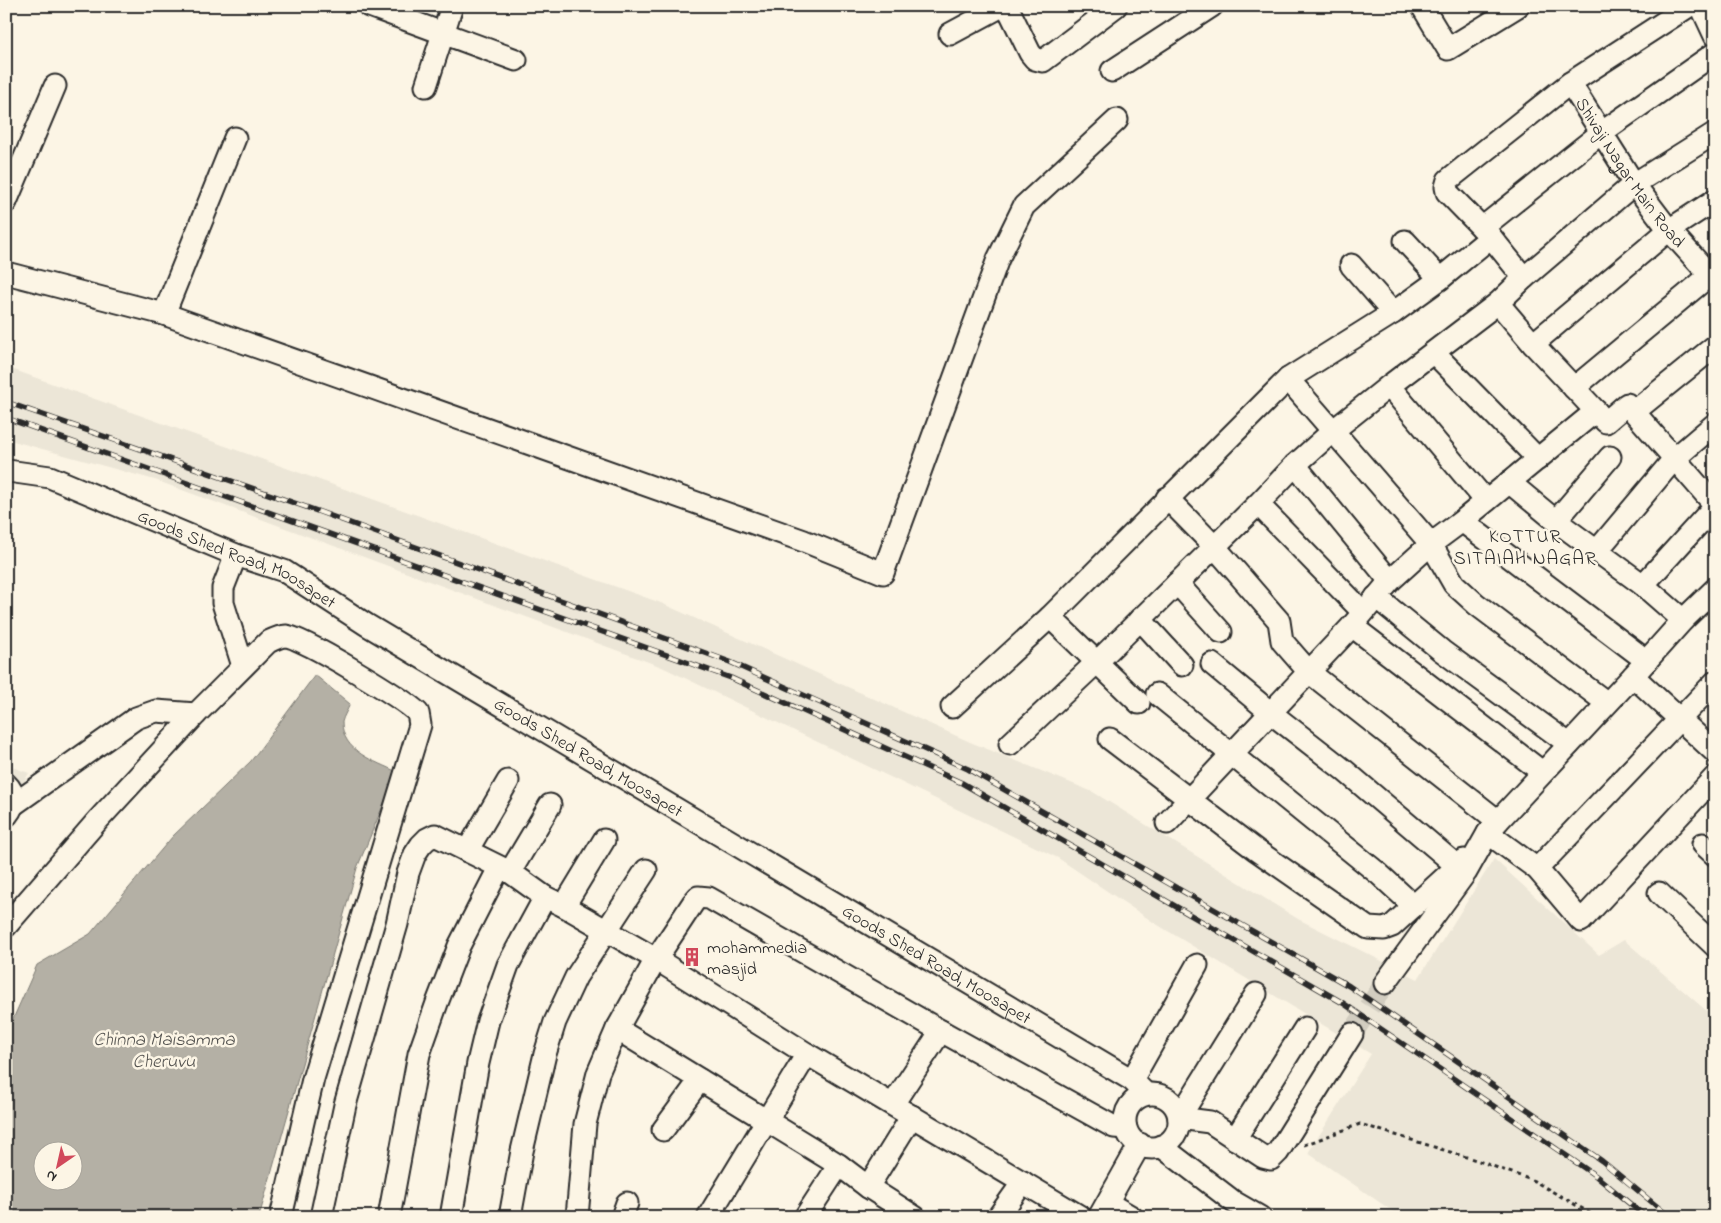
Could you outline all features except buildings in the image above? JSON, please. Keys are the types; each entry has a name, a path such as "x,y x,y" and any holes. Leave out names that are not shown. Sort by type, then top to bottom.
{"street":[{"path":"369,6 516,60"},
{"path":"426,86 452,6"},
{"path":"950,34 1002,6"},
{"path":"1007,6 1030,53 1035,59 1043,61 1116,6"},
{"path":"1112,71 1212,6"},
{"path":"1422,6 1448,49 1518,6"},
{"path":"1524,278 1486,232 1447,192 1448,180 1570,83 1689,6"},
{"path":"1701,6 1715,36"},
{"path":"952,707 1050,617 1288,379 1393,313 1440,279 1486,232 1601,133 1715,53"},
{"name":"Shivaji Nagar Main Road","path":"1570,83 1634,184 1669,230 1713,276"},
{"path":"6,202 55,86"},
{"path":"6,273 164,314 786,534 883,573 998,259 1024,206 1117,120"},
{"path":"1010,744 1097,662 1258,504 1295,465 1334,430 1498,303 1524,278 1634,184 1715,133"},
{"path":"164,314 235,138"},
{"path":"1533,344 1669,230 1715,200"},
{"path":"1405,241 1440,279"},
{"path":"1351,265 1393,313"},
{"path":"1574,388 1713,276"},
{"path":"1498,303 1533,344 1606,422 1628,404 1715,506 1643,585"},
{"path":"1635,412 1715,346"},
{"path":"1434,353 1538,459"},
{"path":"1288,379 1431,544 1454,584 1476,604 1607,703"},
{"path":"1389,386 1486,501"},
{"path":"1167,823 1309,672 1390,581 1431,544 1462,521 1596,411"},
{"path":"1596,552 1674,458 1715,424"},
{"path":"1556,521 1610,457"},
{"path":"1295,465 1390,581"},
{"name":"Goods Shed Road, Moosapet","path":"6,472 50,477 236,555 284,572 367,625 1139,1087"},
{"path":"1509,482 1596,552 1643,585 1683,620"},
{"path":"1167,498 1214,546 1279,621 1282,641 1309,672 1489,833 1537,869 1581,921 1715,777"},
{"path":"1258,504 1364,612 1542,772"},
{"path":"1462,521 1640,668 1679,719 1715,752"},
{"path":"236,555 222,588 223,603 244,666"},
{"path":"1177,583 1221,632"},
{"path":"1110,739 1256,850 1368,928 1384,929 1392,926 1457,866 1683,620 1715,588"},
{"path":"1364,612 1442,651 1569,744"},
{"path":"1050,617 1097,662 1231,755 1378,874 1414,906"},
{"path":"1140,619 1182,665"},
{"path":"6,926 98,820 196,714 268,642 279,637 288,636 324,652 414,708 420,718 420,725 314,1079 281,1217"},
{"path":"1212,664 1344,770 1457,866"},
{"path":"1537,869 1715,682"},
{"path":"10,811 136,718 156,711 196,714"},
{"path":"468,851 508,781"},
{"path":"6,784 13,795 10,811"},
{"path":"389,1217 419,1054 459,946 504,870 550,805"},
{"path":"1385,983 1466,872 1489,833"},
{"path":"321,1217 345,1105 397,924 408,874 415,854 421,845 435,835 504,870 555,902 656,959 807,1054 1081,1217"},
{"path":"451,1217 478,1063 488,1021 508,964 604,840"},
{"path":"510,1217 524,1142 545,1054 555,1022 576,977 646,870"},
{"path":"1659,893 1715,946"},
{"path":"577,1217 585,1124 598,1073 618,1029 656,959 698,897 709,898 941,1031 1114,1127 1126,1128"},
{"path":"1198,965 1131,1104 1125,1120 1126,1128 1130,1136 1151,1145 1230,1209 1260,1217"},
{"path":"1179,1118 1256,994"},
{"path":"1235,1139 1305,1028"},
{"path":"618,1029 839,1166 907,1215"},
{"path":"893,1104 941,1031"},
{"path":"1179,1118 1210,1122 1263,1157 1271,1159 1278,1152 1352,1034"},
{"path":"708,1217 807,1054"},
{"path":"663,1130 700,1080"},
{"path":"1132,1217 1104,1210 1151,1145 1169,1142 1179,1127 1177,1109 1171,1102 1164,1096 1139,1087"},
{"path":"868,1187 912,1116"},
{"path":"806,1217 839,1166"},
{"path":"998,1217 1023,1182"}],"path":[{"path":"1301,1146 1360,1124 1476,1160 1534,1181 1598,1217"}],"shaded area":[{"path":"6,367 661,603 970,742 1093,792 1298,919 1418,979 1494,859 1599,955 1624,940 1715,1018 1715,1217 1401,1217 1308,1153 1371,1054 1153,922 1058,858 662,667 155,480 6,439"},
{"path":"6,765 29,773 6,814"}],"water":[{"name":"Chinna Maisamma Cheruvu","path":"315,675 350,704 342,722 343,732 348,741 361,754 397,772 357,868 259,1217 6,1217 6,1035 37,965 90,934 173,836 251,761"}],"tunnel":[{"path":"1352,1034 1385,983"}],"railway":[{"path":"6,402 320,512 730,662 968,769 1349,986 1602,1161 1670,1217"},
{"path":"6,418 731,678 962,783 1343,1003 1596,1176 1646,1217"}],"place":[{"name":"mohammedia masjid","path":"692,957"}],"district":[{"name":"KOTTUR SITAIAH NAGAR","path":"1525,546"}]}
